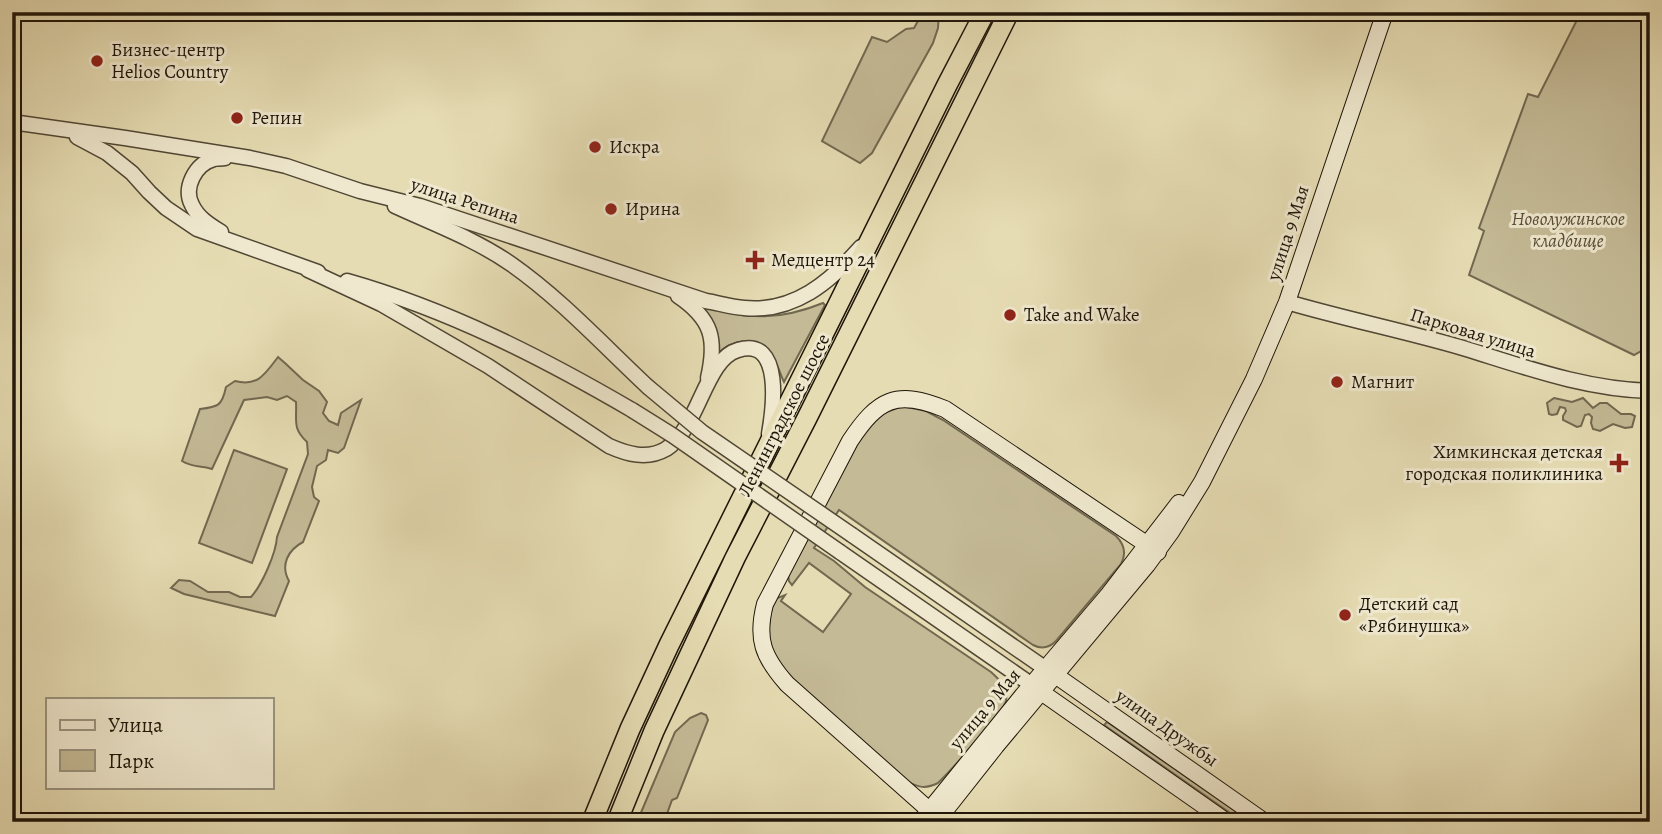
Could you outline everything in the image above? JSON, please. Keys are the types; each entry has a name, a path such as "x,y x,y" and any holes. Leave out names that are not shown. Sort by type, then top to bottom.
{"highway":[{"name":"Ленинградское шоссе","path":"592,822 669,645 985,12"},
{"name":"Ленинградское шоссе","path":"617,822 654,731 729,569 813,407 1009,12"}],"main road":[{"name":"улица 9 Мая","path":"931,818 1193,498 1254,379 1287,302 1385,12"},
{"path":"931,818 787,684 764,651 761,636 765,604 864,419 892,400 926,401 945,409 1153,548"},
{"name":"улица Дружбы","path":"1050,672 1265,822"},
{"path":"1036,689 1227,822"}],"street":[{"name":"улица Репина","path":"12,122 125,138 286,166 360,191 420,206 706,301 744,308 782,305 823,285 876,230"},
{"path":"60,130 107,153 132,173 166,208 197,229 308,270 376,289 436,310 513,345 578,379 672,435 1036,689"},
{"path":"244,158 213,159 204,164 191,180 189,198 192,206 207,223 253,250"},
{"path":"360,191 478,244 510,263 570,313 648,387 702,432 1050,672"},
{"path":"308,270 381,304 488,366 609,446 635,455 657,453 674,442 688,425 707,383 723,361 737,350 761,352 771,369 774,385 774,409 766,450"},
{"path":"664,287 697,311 709,329 713,350 707,383"},
{"name":"Парковая улица","path":"1287,302 1419,336 1585,384 1650,391"}],"green space":[{"path":"923,12 939,12 933,43 872,153 860,163 822,141 872,37 887,42 906,29 914,28"},
{"name":"Новолужинское кладбище","path":"1581,12 1650,12 1650,346 1634,355 1469,275 1484,231 1479,228 1528,94 1538,97"},
{"path":"823,303 825,305 784,382 772,357 766,350 752,343 731,344 717,354 711,321 704,309 706,307 737,314 765,316 793,313"},
{"path":"278,357 319,391 327,402 323,413 329,421 338,425 341,413 361,400 344,448 338,453 328,450 326,460 317,466 312,487 314,497 319,501 303,542 293,549 287,558 285,569 289,581 275,616 184,594 171,588 179,580 190,581 208,592 229,592 240,597 251,597 268,568 308,454 307,442 297,428 296,402 287,396 277,400 267,397 244,400 212,469 182,461 200,409 218,404 226,387 235,381 250,382 260,378"},
{"path":"1554,398 1572,402 1583,398 1593,408 1600,403 1607,403 1621,414 1635,416 1632,427 1613,424 1600,431 1593,429 1592,417 1589,414 1585,415 1581,426 1577,427 1563,420 1565,408 1560,407 1557,414 1549,414 1547,403"},
{"path":"902,406 926,411 943,420 1116,536 1123,545 1124,552 1121,564 1056,641 1039,647 839,510 814,548 865,587 991,672 1005,688 1006,701 987,729 938,783 926,787 907,781 795,681 777,663 768,641 770,614 775,599 785,595 781,601 823,632 851,594 809,563 792,585 788,575 863,433 882,414"},
{"path":"234,450 287,469 252,563 199,543"},
{"path":"701,713 706,715 708,720 677,798 672,800 664,822 637,822 675,732 690,718"},
{"path":"1107,722 1251,822 1243,822 1104,725"}],"place":[{"name":"Бизнес-центр Helios Country","path":"97,61"},
{"name":"Репин","path":"237,118"},
{"name":"Искра","path":"595,147"},
{"name":"Ирина","path":"611,209"},
{"name":"Медцентр 24","path":"755,260"},
{"name":"Take and Wake","path":"1010,315"},
{"name":"Магнит","path":"1337,382"},
{"name":"Химкинская детская городская поликлиника","path":"1619,463"},
{"name":"Детский сад «Рябинушка»","path":"1345,615"}]}
